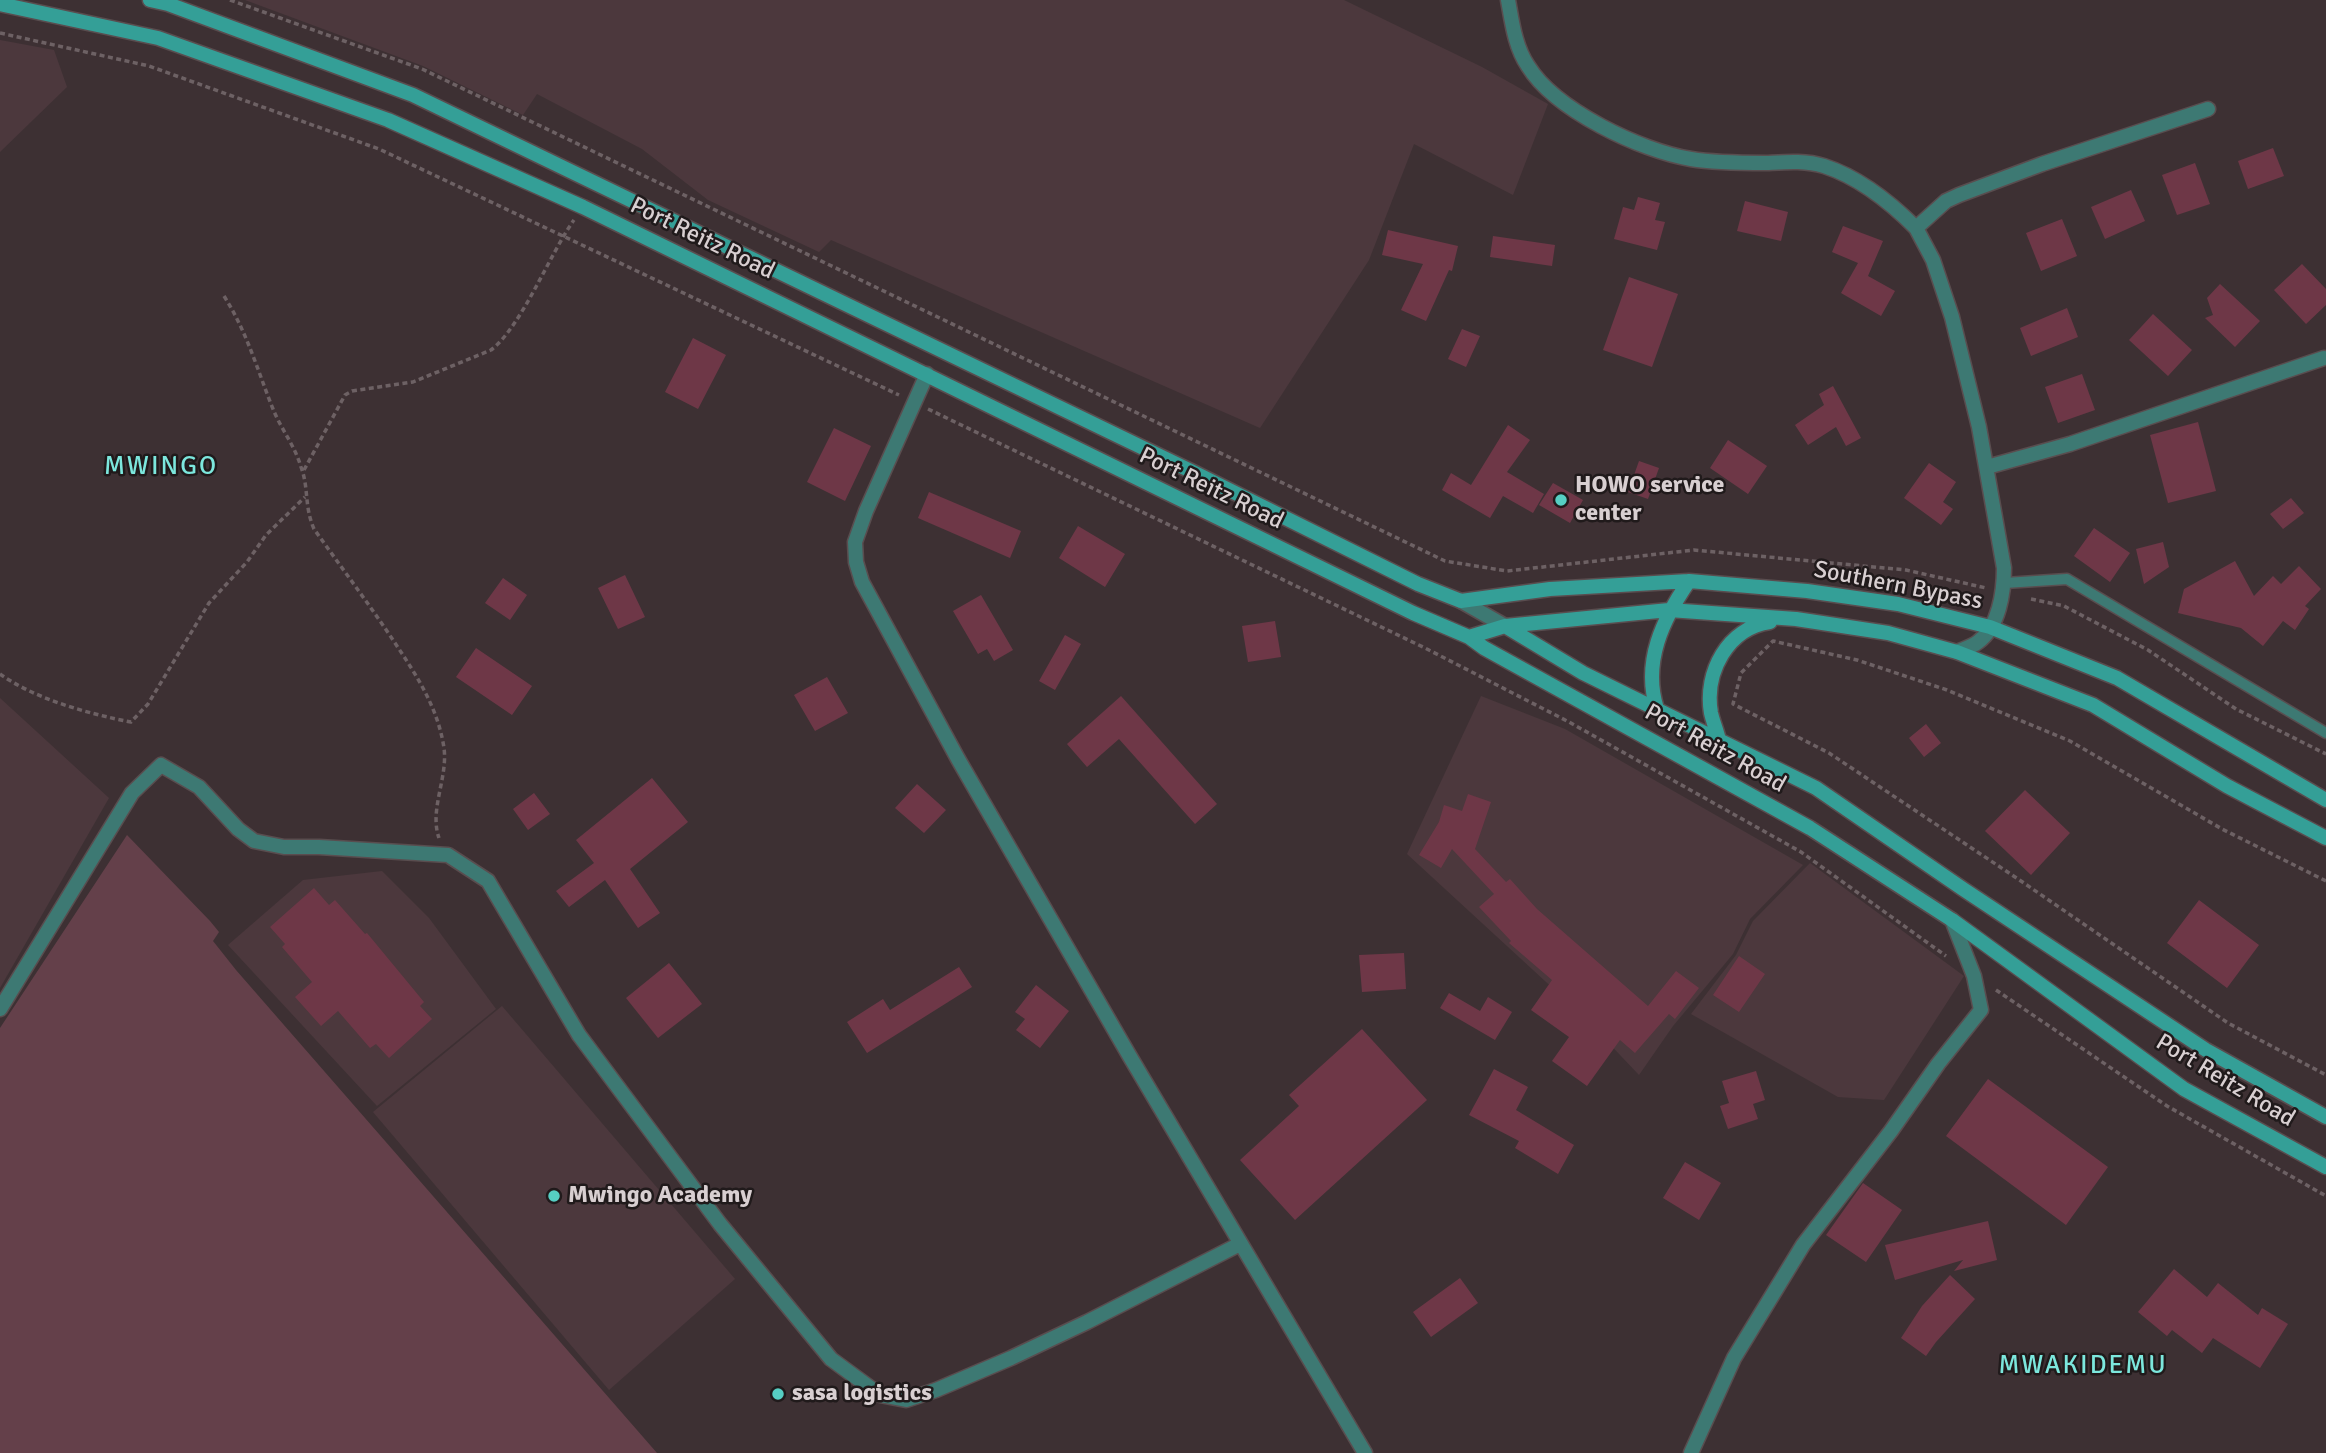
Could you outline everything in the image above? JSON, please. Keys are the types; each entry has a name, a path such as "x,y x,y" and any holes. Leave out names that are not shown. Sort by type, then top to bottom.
{"main road":[{"path":"150,0 168,4 413,95 1418,583 1461,601"},
{"name":"Port Reitz Road","path":"0,4 158,38 388,120 583,207 1413,613 1469,637 1484,648 1810,828 1952,920 2184,1089 2326,1167"},
{"path":"1657,709 1651,681 1655,647 1669,610 1689,581"},
{"name":"Southern Bypass","path":"1461,601 1550,589 1689,581 1807,591 1898,604 1990,627 2117,678 2326,800"},
{"name":"Southern Bypass","path":"1469,637 1505,626 1669,610 1796,619 1888,633 1956,652 2093,705 2227,786 2326,838"},
{"path":"1719,740 1711,711 1712,680 1714,666 1724,650 1734,639 1756,624 1796,619"},
{"name":"Port Reitz Road","path":"1505,626 1583,673 1816,788 1964,890 2206,1050 2326,1117"}],"street":[{"path":"1508,0 1514,30 1528,66 1545,86 1588,119 1648,148 1691,159 1763,163 1795,161 1822,165 1845,174 1875,194 1916,228 1933,260 1952,317 1987,467 2004,588 2001,603 1990,627 1979,642 1956,652"},
{"path":"1916,228 1946,201 1959,195 2042,164 2208,109"},
{"path":"1987,467 2070,444 2324,358"},
{"path":"927,374 866,511 855,542 856,562 862,582 958,759 1365,1453"},
{"name":"Port Reitz Road","path":"1461,601 1505,626"},
{"path":"0,1009 132,793 161,765 199,787 238,829 254,841 284,847 448,855 488,881 579,1035 720,1224 831,1359 880,1395 906,1400 936,1390 1074,1328 1240,1244"},
{"path":"1691,1453 1734,1358 1803,1245 1981,1010 1975,976 1952,920"}],"lane":[{"path":"2004,588 2067,579 2326,733"}],"path":[{"path":"230,0 422,69 1444,562 1507,571 1694,550 1906,570 2004,588 2064,607 2148,650 2236,709 2326,754"},
{"path":"0,33 149,66 379,149 1425,648 1569,722 1801,852 1975,976 2167,1106 2326,1196"},
{"path":"303,471 345,395 352,391 413,382 499,344 562,237 583,207"},
{"path":"223,296 240,322 274,411 296,451 303,471 307,514 314,529 426,690 437,718 444,750 444,771 436,825 440,844 448,855"},
{"path":"0,674 53,700 131,722 148,704 209,603 247,562 266,535 305,497"},
{"path":"2326,881 2222,829 2070,741 1947,690 1857,660 1773,641 1741,673 1733,704 1829,753 2228,1023 2326,1075"}],"shaded area":[{"path":"245,0 1344,0 1482,67 1548,104 1513,195 1414,144 1369,260 1260,428 831,240 819,252 708,200 642,149 537,94 523,115 423,66"},
{"path":"0,40 54,50 67,87 0,152"},
{"path":"1481,696 1565,729 1803,865 1750,919 1733,954 1673,1026 1639,1075 1583,1016 1407,854"},
{"path":"0,698 109,798 0,988"},
{"path":"127,835 210,921 219,932 213,941 236,970 657,1453 0,1453 0,1028"},
{"path":"1810,863 1964,976 1884,1100 1838,1097 1691,1014 1736,955 1753,921"},
{"path":"382,871 429,918 496,1009 377,1106 228,945 303,880"},
{"name":"Mwingo Academy","path":"502,1006 735,1279 609,1390 373,1112"}],"building":[{"path":"2273,148 2284,176 2248,189 2238,161"},
{"path":"2195,163 2210,204 2177,215 2162,175"},
{"path":"2131,190 2145,221 2105,239 2091,207"},
{"path":"1638,197 1660,203 1655,220 1665,222 1657,250 1614,239 1623,207 1634,210"},
{"path":"1745,201 1788,212 1781,241 1737,231"},
{"path":"2062,219 2077,256 2041,271 2026,233"},
{"path":"1843,226 1883,241 1868,276 1895,291 1881,316 1841,293 1858,263 1832,252"},
{"path":"1388,230 1458,246 1452,271 1449,270 1426,321 1401,310 1423,264 1382,255"},
{"path":"1493,236 1555,245 1552,266 1490,257"},
{"path":"2302,264 2326,289 2326,305 2306,324 2274,290"},
{"path":"1629,277 1678,294 1652,367 1603,350"},
{"path":"2220,284 2260,321 2235,347 2205,318 2213,315 2207,298"},
{"path":"2067,308 2078,337 2031,356 2020,328"},
{"path":"2153,314 2192,350 2168,376 2129,340"},
{"path":"1462,329 1480,336 1466,367 1448,359"},
{"path":"693,338 726,355 698,409 665,392"},
{"path":"2082,374 2095,410 2058,423 2045,387"},
{"path":"1833,386 1861,438 1846,446 1836,427 1808,445 1795,425 1824,405 1819,394"},
{"path":"2198,422 2216,491 2168,503 2150,435"},
{"path":"1508,425 1530,440 1507,472 1544,494 1533,513 1503,496 1490,518 1442,490 1451,473 1471,485"},
{"path":"834,428 871,446 845,501 807,482"},
{"path":"1728,440 1767,466 1748,494 1710,468"},
{"path":"1639,461 1659,468 1648,499 1628,492"},
{"path":"1929,463 1956,482 1943,502 1953,509 1941,525 1904,498"},
{"path":"1553,483 1583,500 1570,523 1539,505"},
{"path":"929,492 1021,531 1010,558 918,518"},
{"path":"2291,498 2304,513 2283,529 2270,514"},
{"path":"1078,526 1125,554 1105,587 1059,558"},
{"path":"2094,528 2130,553 2110,582 2074,556"},
{"path":"2163,542 2169,567 2144,584 2136,549"},
{"path":"2235,561 2254,596 2273,576 2281,584 2299,566 2321,589 2305,606 2309,609 2295,630 2283,621 2263,646 2241,628 2178,613 2184,589"},
{"path":"625,575 645,617 618,629 598,588"},
{"path":"503,578 527,595 510,620 485,603"},
{"path":"981,595 1013,650 994,661 987,649 978,654 953,611"},
{"path":"1275,621 1281,657 1248,662 1242,626"},
{"path":"1065,635 1081,644 1055,690 1039,681"},
{"path":"476,648 532,686 512,715 456,677"},
{"path":"827,677 848,713 815,731 794,695"},
{"path":"1121,696 1217,804 1195,824 1119,739 1087,767 1067,744"},
{"path":"1926,724 1941,743 1924,757 1909,738"},
{"path":"652,778 688,822 630,869 660,913 638,928 605,880 569,907 556,891 594,863 576,840"},
{"path":"917,784 946,810 924,833 895,808"},
{"path":"2025,790 2070,833 2031,875 1985,831"},
{"path":"534,793 550,814 528,830 513,809"},
{"path":"1468,794 1491,802 1475,849 1506,882 1510,879 1537,909 1648,1006 1676,971 1699,988 1675,1019 1669,1014 1635,1053 1620,1040 1587,1086 1552,1061 1569,1037 1531,1010 1552,980 1509,943 1511,941 1479,907 1494,894 1452,849 1441,868 1419,855 1439,822 1444,805 1462,811"},
{"path":"314,888 329,905 335,900 365,934 367,933 424,1002 420,1006 432,1019 389,1058 376,1044 370,1048 338,1011 321,1026 295,997 312,982 282,947 285,944 270,927"},
{"path":"2199,900 2259,945 2227,988 2167,943"},
{"path":"1404,953 1406,989 1362,992 1359,955"},
{"path":"1739,956 1765,974 1739,1012 1713,995"},
{"path":"669,963 702,1004 658,1038 626,998"},
{"path":"959,967 972,987 867,1053 847,1022 883,999 890,1010"},
{"path":"1036,985 1069,1011 1040,1048 1016,1030 1025,1019 1015,1012"},
{"path":"1449,993 1480,1011 1488,997 1512,1012 1495,1040 1440,1008"},
{"path":"1362,1029 1427,1100 1295,1220 1240,1160 1299,1106 1289,1095"},
{"path":"1494,1069 1528,1087 1516,1110 1574,1145 1558,1174 1515,1148 1519,1141 1469,1115"},
{"path":"1756,1071 1765,1100 1753,1104 1758,1119 1728,1129 1720,1106 1729,1103 1722,1081"},
{"path":"1988,1079 2108,1167 2066,1225 1946,1136"},
{"path":"1685,1162 1721,1183 1699,1220 1663,1198"},
{"path":"1863,1183 1902,1210 1866,1262 1826,1235"},
{"path":"1988,1221 1997,1260 1954,1271 1963,1260 1895,1280 1885,1245"},
{"path":"2174,1269 2207,1297 2218,1283 2258,1315 2262,1308 2288,1324 2260,1368 2213,1338 2202,1353 2172,1330 2167,1336 2138,1312"},
{"path":"1950,1275 1975,1299 1926,1356 1901,1338 1922,1306"},
{"path":"1460,1278 1478,1303 1431,1337 1413,1312"}],"place":[{"name":"HOWO service center","path":"1561,500"},
{"name":"Mwingo Academy","path":"554,1196"},
{"name":"sasa logistics","path":"778,1394"}],"district":[{"name":"MWINGO","path":"161,467"},
{"name":"MWAKIDEMU","path":"2083,1366"}]}
